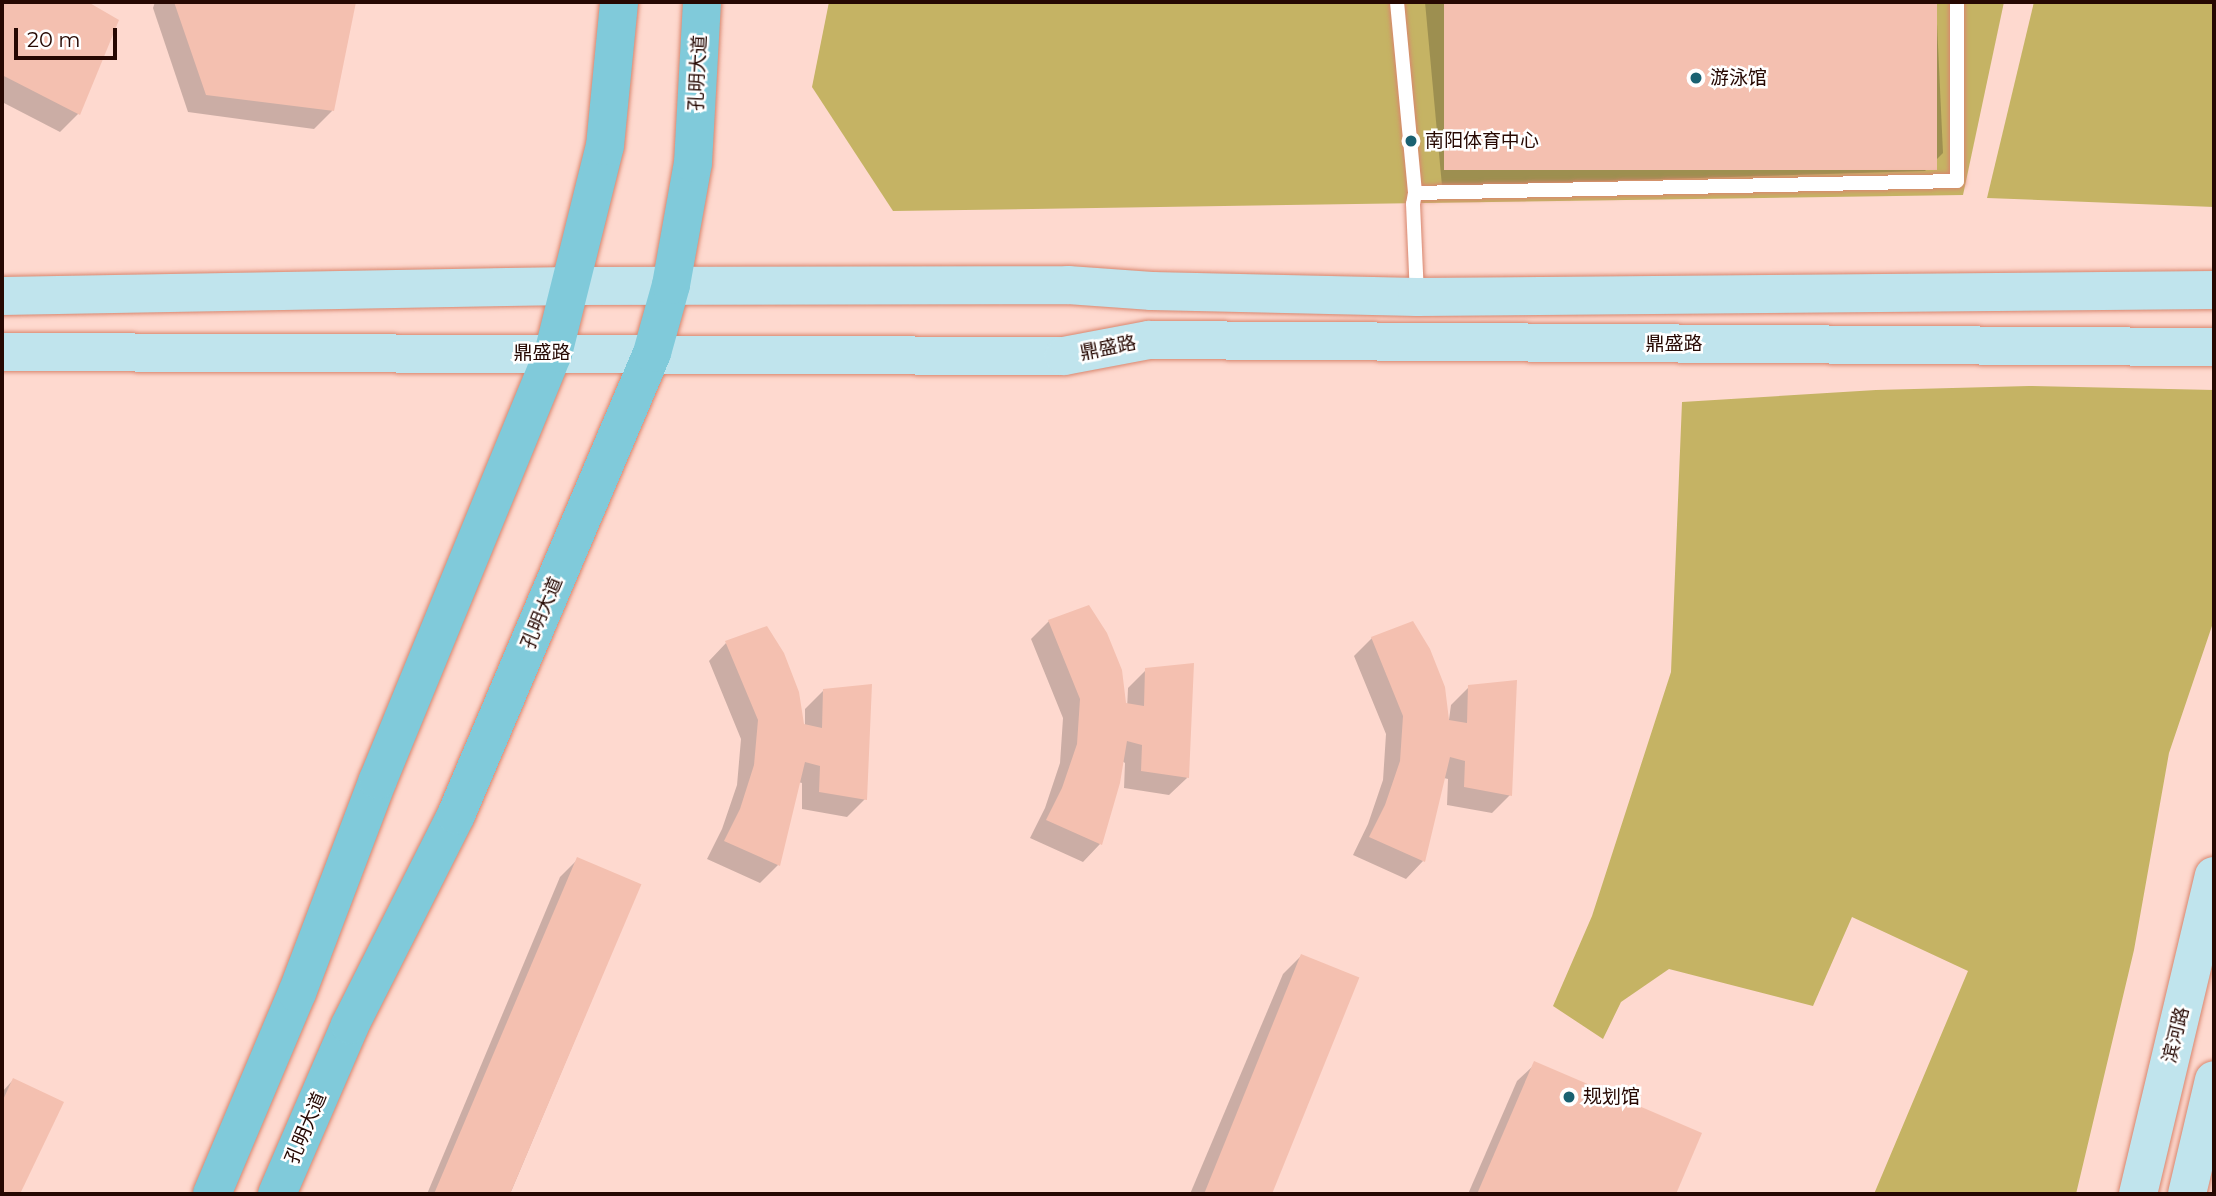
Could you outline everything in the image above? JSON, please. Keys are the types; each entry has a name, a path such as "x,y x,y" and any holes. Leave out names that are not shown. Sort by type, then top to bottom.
{"main road":[{"path":"212,1194 297,993 378,780 553,354 605,146 619,2"},
{"name":"孔明大道","path":"277,1194 350,1025 456,815 652,353 671,285 693,163 702,2"}],"street":[{"path":"2,296 569,285 1068,285 1152,291 1417,296 2214,290"},
{"name":"鼎盛路","path":"2,352 1064,356 1149,340 2214,347"},
{"name":"滨河路","path":"2138,1194 2214,877"},
{"path":"2187,1194 2214,1080"}],"lane":[{"path":"1397,2 1415,193 1413,204 1417,296"},
{"path":"1415,193 1957,181 1957,2"}],"shaded area":[{"name":"南阳体育中心","path":"829,2 2004,2 1963,195 893,211 812,87"},
{"path":"2034,2 2214,2 2214,207 1987,198"},
{"path":"2029,386 2214,390 2214,620 2169,753 2134,950 2076,1194 1874,1194 1968,971 1852,917 1813,1006 1669,969 1621,1002 1603,1039 1553,1006 1592,916 1671,672 1682,402 1876,390"}],"building":[{"path":"2,2 88,2 119,20 80,115 2,75"},
{"path":"174,2 356,2 334,111 206,95"},
{"name":"游泳馆","path":"1444,2 1937,2 1937,170 1444,170"},
{"path":"1089,605 1107,633 1122,670 1126,703 1144,706 1145,668 1194,663 1189,778 1141,771 1142,745 1127,741 1120,783 1102,845 1046,820 1062,788 1077,744 1080,699 1048,620"},
{"path":"1413,621 1430,649 1445,687 1449,720 1467,723 1468,685 1517,680 1512,796 1464,787 1465,761 1450,757 1425,862 1369,837 1385,805 1400,761 1403,716 1371,637"},
{"path":"767,626 784,653 799,692 804,724 822,728 823,689 872,684 867,800 819,792 820,766 805,762 780,866 724,841 740,809 754,765 758,720 725,641"},
{"path":"577,857 641,884 510,1194 434,1193"},
{"path":"1301,954 1359,978 1272,1194 1204,1194"},
{"name":"规划馆","path":"1534,1061 1702,1133 1676,1194 1477,1194"},
{"path":"13,1078 64,1102 20,1194 2,1194 2,1102"}],"place":[{"name":"游泳馆","path":"1696,78"},
{"name":"南阳体育中心","path":"1411,141"},
{"name":"规划馆","path":"1569,1097"}]}
